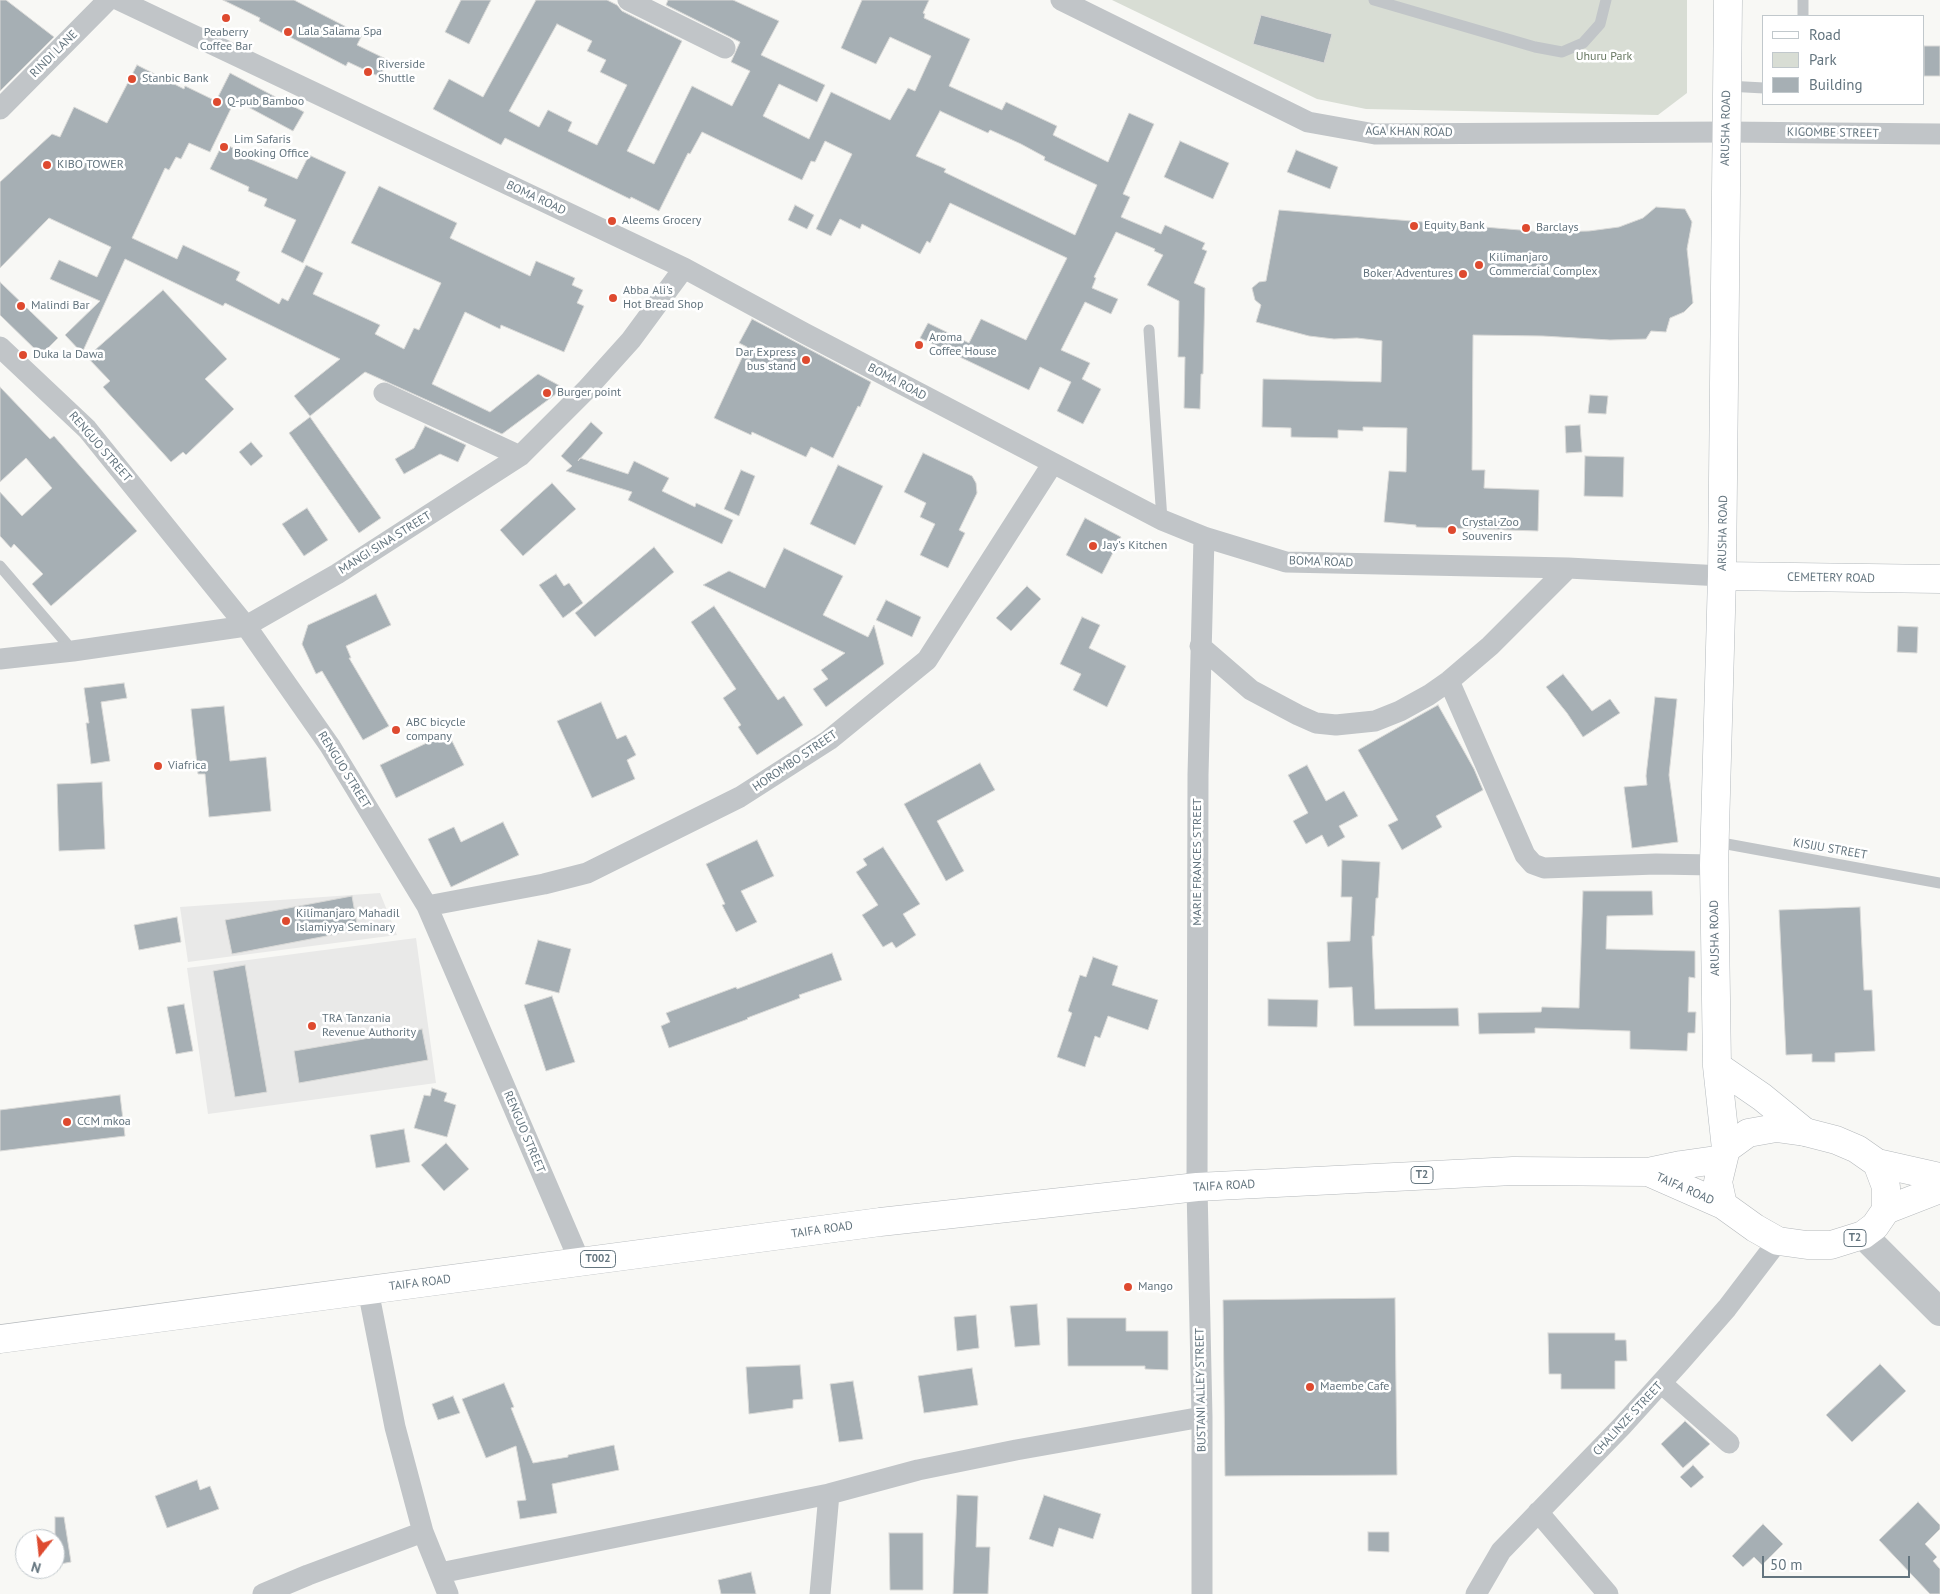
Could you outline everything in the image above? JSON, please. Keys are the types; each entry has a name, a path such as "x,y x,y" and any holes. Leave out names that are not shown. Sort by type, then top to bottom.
{"main road":[{"name":"ARUSHA ROAD","path":"1724,1154 1717,1066 1715,854 1722,576 1728,0"},
{"name":"CEMETERY ROAD","path":"1722,576 1940,579"},
{"path":"1717,1066 1762,1097 1805,1132"},
{"name":"T2","path":"1724,1154 1748,1133 1776,1128 1805,1132 1836,1140 1857,1149 1877,1163 1940,1177"},
{"name":"TAIFA ROAD","path":"0,1339 880,1222 1197,1187 1513,1171 1648,1172 1724,1154"},
{"path":"1723,1205 1718,1182 1724,1154"},
{"path":"1877,1163 1886,1186 1886,1210 1940,1189"},
{"name":"TAIFA ROAD","path":"1648,1172 1723,1205"},
{"name":"T2","path":"1723,1205 1755,1228 1778,1240 1807,1245 1831,1245 1863,1235 1875,1226 1886,1210"}],"street":[{"name":"RINDI LANE","path":"0,109 108,0"},
{"name":"BOMA ROAD","path":"119,0 684,268 1162,520 1204,537 1286,562 1568,568 1722,576"},
{"path":"628,0 725,48"},
{"name":"AGA KHAN ROAD","path":"1061,0 1308,122 1375,134 1726,132"},
{"name":"KIGOMBE STREET","path":"1726,132 1940,134"},
{"name":"MANGI SINA STREET","path":"0,659 73,651 246,626 337,574 520,456 586,390 631,340 684,268"},
{"name":"RENGUO STREET","path":"0,347 87,429 246,626 330,746 427,906 580,1262"},
{"path":"384,393 520,456"},
{"name":"HOROMBO STREET","path":"427,906 544,884 587,873 740,797 829,740 927,660 1053,463"},
{"name":"MARIE FRANCES STREET","path":"1197,1187 1198,775 1204,537"},
{"path":"1200,646 1251,690 1316,723 1336,725 1375,721 1400,711 1429,695 1449,680 1490,646 1568,568"},
{"path":"1449,680 1526,855 1533,864 1544,868 1656,864 1715,854"},
{"name":"BUSTANI ALLEY STREET","path":"1197,1187 1202,1417 1202,1594"},
{"path":"1863,1235 1940,1312"},
{"name":"CHALINZE STREET","path":"1476,1594 1501,1551 1661,1383 1727,1308 1778,1240"},
{"path":"368,1290 395,1427 423,1532 448,1594"},
{"path":"1661,1383 1729,1443"},
{"path":"440,1573 829,1494 918,1470 1016,1450 1202,1417"},
{"path":"820,1594 829,1494"},
{"path":"1538,1512 1608,1594"},
{"path":"263,1594 423,1532"}],"lane":[{"path":"1374,0 1535,47 1562,52 1583,43 1600,24 1606,0"},
{"path":"1803,0 1803,15"},
{"path":"1727,86 1762,88"},
{"path":"1148,330 1162,520"},
{"path":"0,566 73,651"},
{"name":"KISIJU STREET","path":"1715,854 1940,883"}],"shaded area":[{"name":"Kilimanjaro Mahadil Islamiyya Seminary","path":"380,893 397,935 188,962 180,907"},
{"name":"TRA Tanzania Revenue Authority","path":"416,938 436,1083 208,1114 187,968"}],"green space":[{"name":"Uhuru Park","path":"1112,0 1687,0 1687,93 1658,115 1366,109 1317,99"}],"building":[{"path":"0,0 6,0 54,37 0,91"},
{"path":"223,0 294,0 362,35 357,45 388,60 380,77 348,62 346,66 259,21 260,18"},
{"path":"461,0 491,0 469,44 445,32"},
{"path":"536,0 607,0 617,5 622,11 682,41 627,151 654,164 692,86 732,106 750,71 731,62 740,42 666,5 668,0 733,0 779,21 761,55 825,85 817,102 779,84 763,116 809,139 831,92 890,120 908,88 915,91 931,56 890,37 876,64 841,48 862,0 929,0 923,13 925,14 924,18 970,39 949,86 1002,110 1006,102 1057,126 1053,135 1108,162 1129,113 1154,124 1123,194 1130,197 1121,217 1161,234 1165,225 1205,243 1202,249 1207,251 1194,283 1205,288 1203,374 1201,374 1200,409 1184,408 1185,357 1178,357 1179,301 1147,285 1163,255 1154,251 1155,249 1116,232 1094,277 1096,278 1092,288 1118,299 1111,314 1085,302 1061,350 1090,363 1082,379 1101,389 1083,424 1057,411 1071,382 1040,367 1029,390 920,338 928,323 969,343 981,319 1026,340 1067,258 950,203 930,243 927,241 920,254 862,224 860,229 840,219 831,236 816,229 852,154 825,141 815,162 811,161 802,180 702,132 690,154 688,153 659,211 631,197 630,199 505,138 501,145 433,109 449,79 483,97","holes":["557,24 592,41 587,51 606,60 600,72 627,85 597,145 568,131 572,122 548,110 539,127 509,111","940,111 988,133 990,130 1021,144 1045,157 1044,160 1097,185 1075,235 944,172 946,169 916,156"]},
{"path":"1261,15 1332,34 1324,63 1253,44"},
{"path":"1925,46 1940,46 1940,76 1925,76"},
{"path":"137,65 184,89 185,86 216,101 230,73 304,112 293,131 235,100 210,152 189,143 181,159 176,157 169,170 165,168 132,238 177,259 183,245 240,272 236,280 279,304 282,298 288,301 306,265 323,273 313,294 380,325 375,334 404,349 414,328 419,330 441,283 351,243 379,186 457,223 450,238 530,276 536,261 575,278 572,285 583,290 577,303 584,306 564,352 501,325 500,329 465,312 432,384 490,412 538,374 564,388 502,434 365,372 310,416 294,396 340,359 225,303 223,306 125,259 82,353 65,335 100,301 50,279 59,260 97,277 111,247 49,218 0,268 0,182 52,134 60,137 74,107 107,123"},
{"path":"1180,141 1229,163 1213,199 1164,177"},
{"path":"223,143 249,156 248,158 297,179 309,155 346,172 303,263 281,252 296,220 264,206 267,199 248,191 249,187 210,169"},
{"path":"1296,150 1338,167 1330,189 1287,172"},
{"path":"795,205 814,215 807,229 788,220"},
{"name":"Kilimanjaro Commercial Complex","path":"1656,207 1685,209 1692,222 1687,249 1693,303 1684,312 1670,318 1666,332 1651,331 1646,339 1610,340 1543,336 1473,335 1472,470 1485,470 1484,488 1539,490 1538,531 1416,527 1416,525 1384,522 1389,471 1406,472 1407,428 1363,427 1363,431 1338,430 1338,438 1291,437 1291,428 1262,427 1263,379 1381,382 1382,341 1309,336 1256,322 1261,305 1255,300 1252,288 1259,282 1266,281 1279,210 1544,232 1589,231 1619,227 1643,218"},
{"path":"0,282 58,338 41,355 0,315"},
{"path":"163,290 227,359 205,379 234,409 186,455 183,452 171,462 103,387 110,381 87,357"},
{"path":"752,319 871,382 833,458 811,447 806,457 752,432 751,435 714,418 747,347 739,343"},
{"path":"0,387 50,439 54,436 137,531 51,606 32,584 43,574 14,544 11,548 0,536 0,492 22,516 52,488 26,458 0,482"},
{"path":"1590,395 1608,396 1606,414 1588,413"},
{"path":"310,417 381,518 359,533 289,433"},
{"path":"591,422 603,433 581,458 628,474 634,461 669,478 662,491 695,507 696,503 733,520 722,544 628,500 632,492 566,471 572,466 561,456"},
{"path":"1580,425 1582,452 1566,453 1565,426"},
{"path":"425,426 466,445 458,462 440,454 404,474 395,459 414,448"},
{"path":"251,442 263,456 251,466 239,452"},
{"path":"923,453 972,476 976,483 977,493 959,530 965,533 948,568 920,555 935,524 920,517 926,503 904,492"},
{"path":"1585,456 1624,457 1623,497 1584,496"},
{"path":"838,465 883,486 855,545 810,524"},
{"path":"741,470 755,476 739,516 724,509"},
{"path":"552,483 576,509 523,556 500,530"},
{"path":"307,508 328,540 304,556 282,524"},
{"name":"Jay's Kitchen","path":"1085,518 1121,537 1102,574 1066,555"},
{"path":"654,547 674,572 595,637 575,613"},
{"path":"784,548 843,576 823,615 868,637 874,625 884,664 826,707 813,689 828,679 821,670 845,653 703,585 729,571 765,588"},
{"path":"556,574 564,586 569,583 583,603 563,618 539,585"},
{"path":"1027,586 1041,599 1011,631 996,618"},
{"path":"376,594 391,625 346,646 351,658 349,658 389,726 363,740 322,671 316,674 302,644 308,625"},
{"path":"886,600 921,617 912,637 876,620"},
{"path":"714,606 778,700 784,696 803,725 757,755 738,727 741,725 723,698 736,689 691,622"},
{"path":"1082,617 1100,625 1089,648 1126,666 1107,707 1073,690 1081,674 1060,664"},
{"path":"1898,626 1918,627 1917,653 1897,652"},
{"path":"1563,674 1592,711 1610,699 1620,713 1583,737 1546,687"},
{"path":"124,683 127,698 101,702 110,761 91,764 86,723 89,723 84,688"},
{"path":"1655,697 1677,699 1669,775 1678,842 1632,848 1624,787 1647,785 1646,776"},
{"path":"601,702 617,739 626,735 636,755 627,760 635,779 592,798 557,721"},
{"path":"1438,705 1474,769 1483,790 1436,816 1442,827 1402,850 1388,825 1398,820 1358,750"},
{"path":"224,706 230,761 266,757 271,811 209,817 205,774 198,774 191,709"},
{"path":"448,733 464,765 396,798 380,765"},
{"path":"980,763 995,790 937,821 964,871 946,881 904,804"},
{"path":"1307,765 1326,801 1344,791 1358,816 1339,826 1345,837 1328,847 1322,835 1306,844 1293,821 1308,813 1288,775"},
{"path":"102,782 105,849 59,851 57,784"},
{"path":"503,822 519,855 451,887 428,839 454,827 461,842"},
{"path":"757,840 774,876 741,891 757,922 736,932 722,905 725,904 706,864"},
{"path":"883,847 920,904 903,914 916,935 896,948 892,942 883,947 862,915 878,905 856,872 867,865 863,859"},
{"path":"1342,860 1380,862 1374,936 1372,936 1375,1009 1458,1008 1459,1026 1354,1026 1352,987 1329,988 1327,942 1350,941 1352,897 1341,897"},
{"path":"1583,891 1652,891 1653,915 1607,916 1606,949 1695,951 1695,978 1689,977 1688,1012 1696,1012 1695,1033 1688,1033 1687,1051 1630,1049 1630,1031 1535,1028 1535,1033 1479,1034 1478,1013 1541,1012 1542,1007 1579,1008"},
{"path":"352,896 358,930 232,954 225,920"},
{"path":"1860,907 1864,990 1872,990 1875,1051 1835,1053 1835,1062 1812,1062 1812,1054 1786,1055 1779,910"},
{"path":"177,917 181,942 139,950 134,925"},
{"path":"538,940 571,949 559,993 525,984"},
{"path":"832,953 842,980 799,995 800,998 748,1019 669,1048 661,1026 670,1022 666,1013 736,987 737,989"},
{"path":"1093,957 1118,966 1112,985 1158,1000 1148,1030 1108,1016 1100,1038 1095,1036 1085,1067 1057,1057 1072,1013 1068,1011 1080,975 1086,977"},
{"path":"245,965 267,1092 235,1097 213,971"},
{"path":"552,996 575,1062 546,1071 524,1005"},
{"path":"1268,999 1318,1000 1317,1027 1268,1026"},
{"path":"184,1004 193,1051 176,1054 167,1007"},
{"name":"TRA Tanzania Revenue Authority","path":"422,1029 428,1060 299,1083 294,1051"},
{"path":"432,1088 447,1093 444,1101 456,1105 447,1137 414,1128 424,1095 430,1096"},
{"name":"CCM mkoa","path":"120,1095 125,1136 0,1151 0,1110"},
{"path":"404,1129 410,1162 376,1168 370,1135"},
{"path":"446,1143 469,1169 444,1191 421,1165"},
{"name":"Maembe Cafe","path":"1395,1298 1397,1475 1225,1476 1223,1300"},
{"path":"1037,1304 1040,1345 1015,1347 1010,1306"},
{"path":"976,1315 979,1348 957,1351 954,1317"},
{"path":"1067,1318 1126,1318 1126,1331 1168,1331 1168,1370 1145,1369 1145,1366 1068,1366"},
{"path":"1548,1333 1615,1333 1615,1340 1626,1340 1627,1361 1615,1361 1615,1389 1561,1389 1561,1374 1549,1374"},
{"path":"1880,1364 1906,1391 1852,1442 1826,1415"},
{"path":"800,1365 803,1399 793,1400 793,1408 749,1414 746,1367"},
{"path":"972,1368 978,1405 924,1413 918,1376"},
{"path":"853,1381 863,1439 839,1442 830,1384"},
{"path":"504,1383 514,1407 511,1408 533,1463 568,1457 568,1455 614,1445 619,1470 552,1484 557,1513 520,1519 517,1501 526,1500 516,1446 486,1458 462,1399"},
{"path":"453,1396 460,1413 438,1420 432,1404"},
{"path":"1685,1421 1710,1444 1683,1468 1661,1444"},
{"path":"1693,1465 1704,1477 1691,1488 1680,1477"},
{"path":"197,1480 200,1490 210,1486 219,1509 167,1528 155,1496"},
{"path":"957,1495 978,1496 976,1547 990,1547 988,1594 953,1594"},
{"path":"1044,1495 1101,1514 1093,1539 1059,1528 1053,1547 1029,1539"},
{"path":"1918,1502 1940,1525 1940,1529 1925,1544 1937,1557 1933,1561 1940,1569 1940,1594 1930,1594 1879,1540"},
{"path":"55,1517 64,1517 71,1562 65,1563 65,1529 55,1529"},
{"path":"1763,1524 1783,1544 1762,1565 1754,1557 1743,1567 1732,1556"},
{"path":"1368,1532 1389,1532 1389,1552 1368,1551"},
{"path":"889,1533 923,1533 923,1590 890,1590"},
{"path":"751,1572 756,1594 721,1594 718,1580"}],"place":[{"name":"Peaberry Coffee Bar","path":"226,18"},
{"name":"Lala Salama Spa","path":"288,32"},
{"name":"Riverside Shuttle","path":"368,72"},
{"name":"Stanbic Bank","path":"132,79"},
{"name":"Q-pub Bamboo","path":"217,102"},
{"name":"Lim Safaris Booking Office","path":"224,147"},
{"name":"KIBO TOWER","path":"47,165"},
{"name":"Aleems Grocery","path":"612,221"},
{"name":"Equity Bank","path":"1414,226"},
{"name":"Barclays","path":"1526,228"},
{"name":"Kilimanjaro Commercial Complex","path":"1479,265"},
{"name":"Boker Adventures","path":"1463,274"},
{"name":"Abba Ali's Hot Bread Shop","path":"613,298"},
{"name":"Malindi Bar","path":"21,306"},
{"name":"Aroma Coffee House","path":"919,345"},
{"name":"Duka la Dawa","path":"23,355"},
{"name":"Dar Express bus stand","path":"806,360"},
{"name":"Burger point","path":"547,393"},
{"name":"Crystal Zoo Souvenirs","path":"1452,530"},
{"name":"Jay's Kitchen","path":"1093,546"},
{"name":"ABC bicycle company","path":"396,730"},
{"name":"Viafrica","path":"158,766"},
{"name":"Kilimanjaro Mahadil Islamiyya Seminary","path":"286,921"},
{"name":"TRA Tanzania Revenue Authority","path":"312,1026"},
{"name":"CCM mkoa","path":"67,1122"},
{"name":"Mango","path":"1128,1287"},
{"name":"Maembe Cafe","path":"1310,1387"}]}
